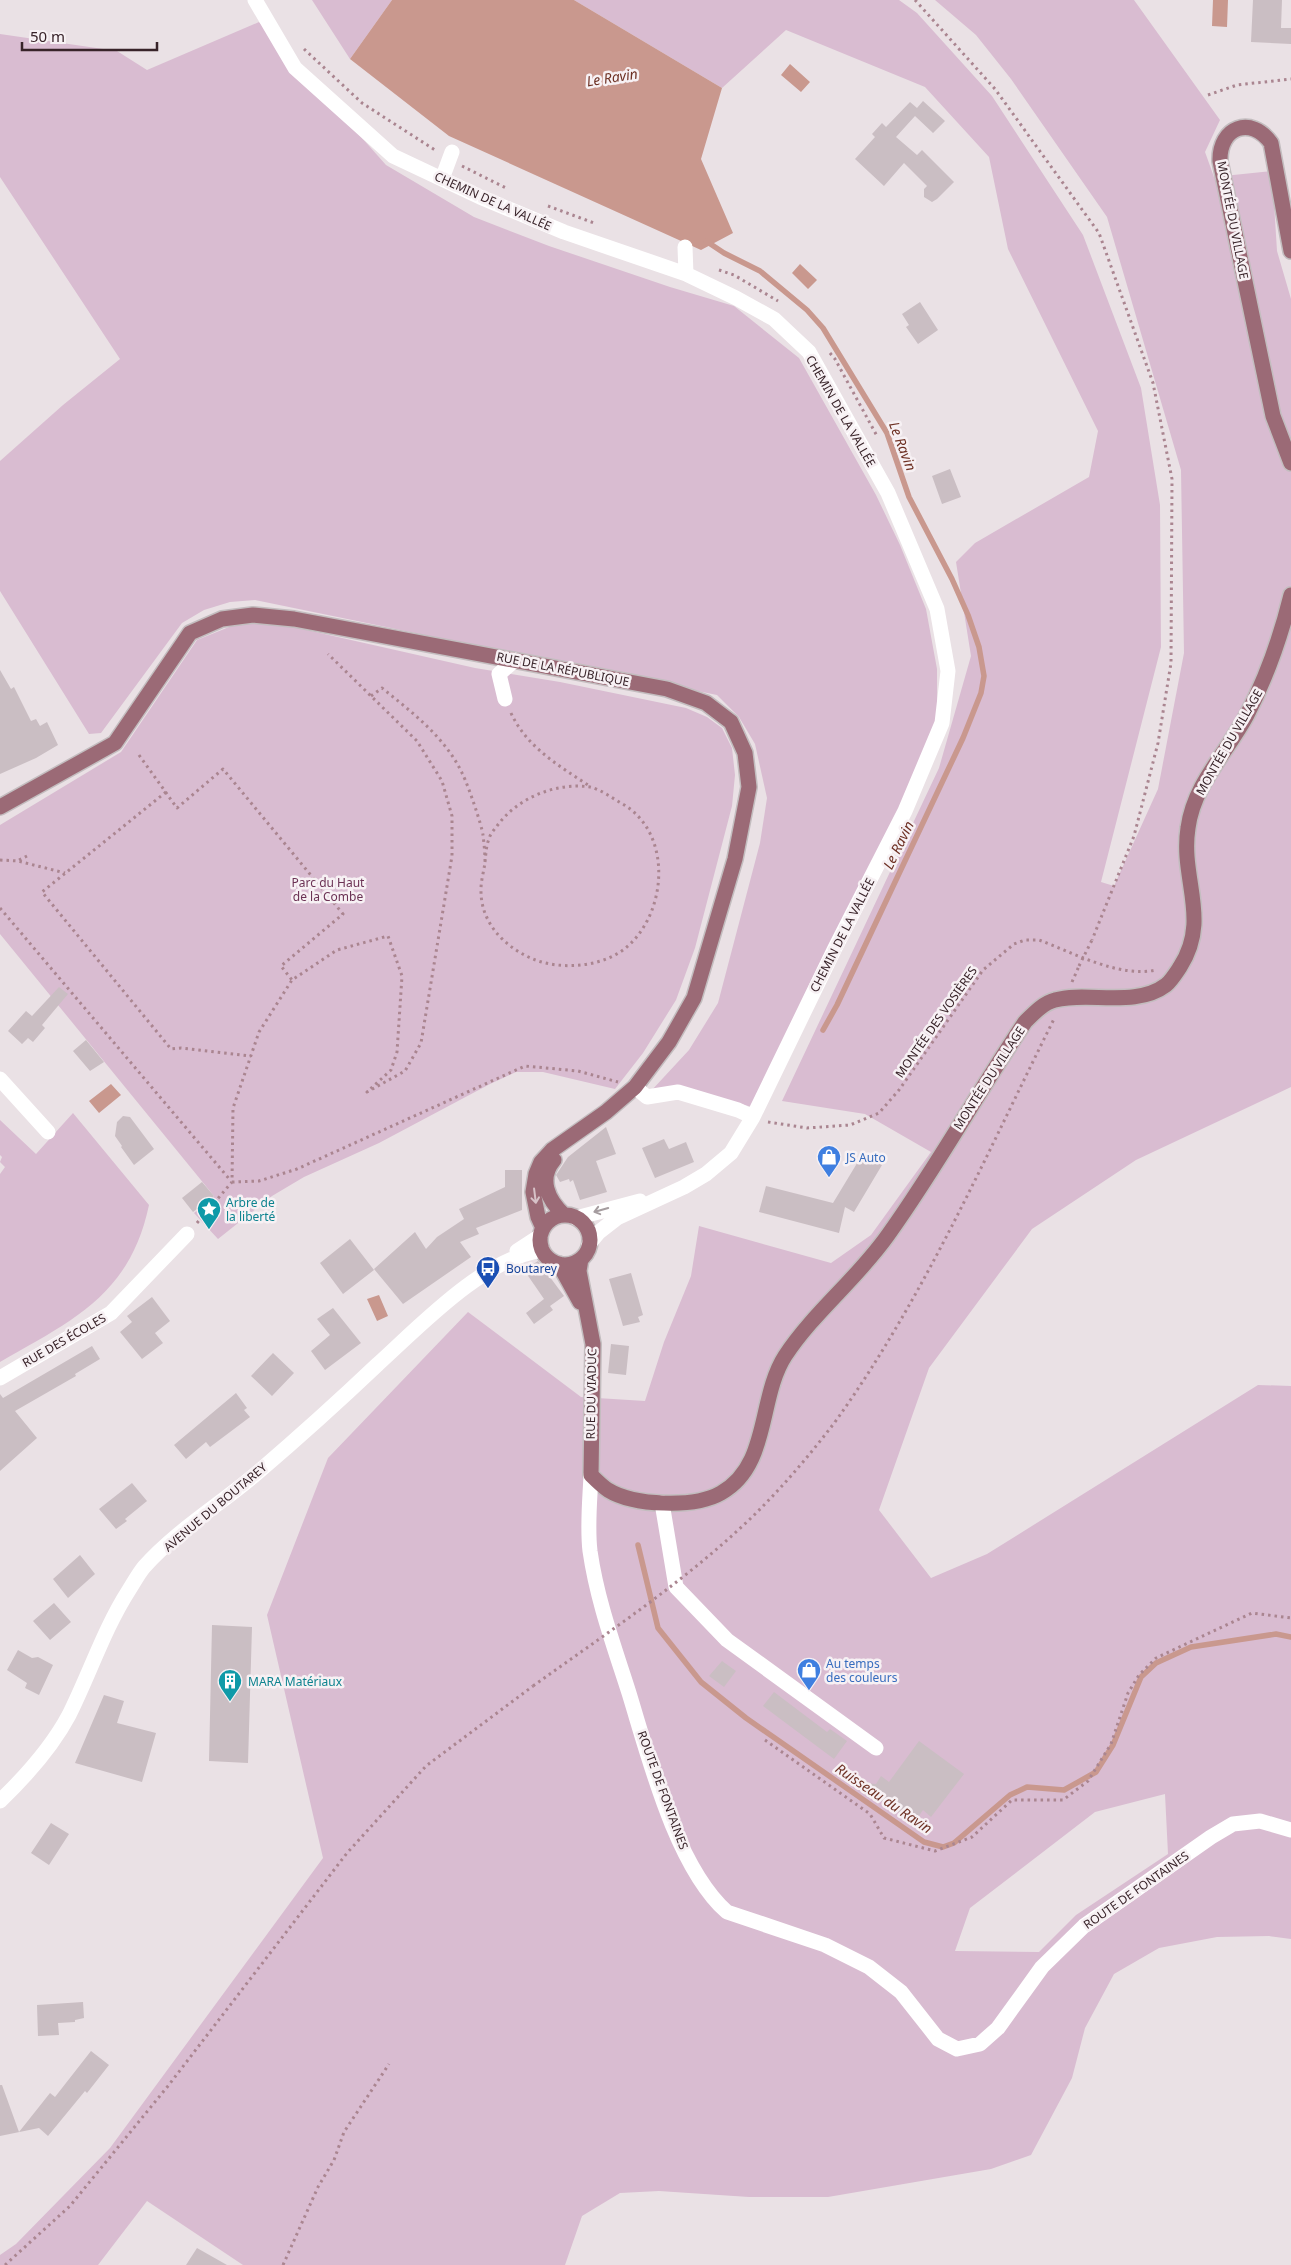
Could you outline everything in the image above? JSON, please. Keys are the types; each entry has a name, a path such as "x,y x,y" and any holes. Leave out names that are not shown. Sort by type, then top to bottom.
{"main road":[{"name":"MONTÉE DU VILLAGE","path":"1291,251 1271,143 1263,133 1254,128 1243,127 1232,131 1224,138 1220,149 1220,161 1273,416 1291,463"},
{"name":"MONTÉE DU VILLAGE","path":"591,1475 608,1490 628,1497 675,1505 699,1502 722,1493 738,1480 752,1462 775,1376 784,1357 855,1277 887,1236 1025,1022 1039,1009 1054,1000 1142,996 1166,985 1190,952 1194,931 1194,906 1186,848 1193,807 1207,776 1246,717 1262,683 1291,595"},
{"name":"RUE DE LA RÉPUBLIQUE","path":"0,807 115,743 190,633 222,619 253,614 294,619 667,689 706,703 732,722 745,753 749,787 735,859 694,998 669,1042 634,1087 579,1133 552,1150 541,1162 536,1174 533,1192 542,1238"},
{"name":"RUE DE LA RÉPUBLIQUE","path":"570,1216 555,1206 546,1189 546,1176 550,1165 579,1133"},
{"path":"570,1216 587,1229 589,1244 580,1259 574,1263 559,1264 552,1261 542,1238 552,1218 570,1216"},
{"name":"RUE DU VIADUC","path":"580,1259 579,1271 592,1344 594,1378 591,1475"},
{"name":"RUE DU VIADUC","path":"559,1264 587,1314"}],"street":[{"name":"CHEMIN DE LA VALLÉE","path":"255,0 295,68 393,156 564,232 686,274 774,319 809,352 888,493 937,609 948,672 942,723 905,811 834,948 751,1121"},
{"path":"442,179 450,155"},
{"path":"685,248 686,274"},
{"path":"505,699 499,674 515,660"},
{"path":"0,1079 48,1132"},
{"path":"589,1244 599,1232 617,1218 684,1187 706,1174 731,1153 751,1121 738,1110 678,1092 646,1097 634,1087"},
{"path":"570,1216 661,1196"},
{"name":"RUE DES ÉCOLES","path":"0,1378 111,1313 187,1234"},
{"name":"AVENUE DU BOUTAREY","path":"0,1801 48,1749 69,1715 114,1613 144,1567 183,1532 256,1474 378,1364 429,1315 464,1288 542,1238"},
{"name":"ROUTE DE FONTAINES","path":"591,1475 590,1549 600,1600 649,1758 680,1846 715,1902 727,1912 824,1945 869,1967 901,1992 938,2040 957,2049 980,2044 998,2028 1042,1967 1084,1926 1210,1837 1233,1824 1260,1821 1291,1830"},
{"path":"662,1503 676,1587 727,1640 876,1748"}],"path":[{"path":"915,0 995,89 1099,234 1153,383 1172,479 1171,662 1158,743 1134,836 1092,940 1079,966"},
{"path":"302,47 362,102 509,190"},
{"path":"1208,95 1237,85 1291,79"},
{"path":"545,204 600,225"},
{"path":"718,269 774,297 781,304"},
{"path":"824,347 835,359 878,438"},
{"path":"187,1234 232,1182 233,1108 260,1032 292,980 337,950 388,936 402,976 397,1052 391,1070 367,1092 405,1071 421,1042 452,856 452,816 442,781 417,741 328,654"},
{"path":"371,696 382,688 414,713 448,749 464,777 483,832 485,862"},
{"path":"505,699 526,740 591,787 628,807 648,829 660,861 657,896 642,930 629,946 611,958 580,966 550,965 516,950 490,927 481,890 489,837 505,815 525,800 560,788 591,787"},
{"path":"139,755 177,808 223,769 343,914 281,966 292,980"},
{"path":"166,792 42,892 171,1049 181,1048 251,1056"},
{"path":"18,861 27,856"},
{"path":"0,860 18,861 65,873"},
{"path":"0,908 232,1182"},
{"name":"MONTÉE DES VOSIÈRES","path":"751,1121 807,1128 850,1125 879,1113 899,1090 983,970 1014,944 1025,940 1039,940 1121,971 1145,973 1161,969"},
{"path":"5,2265 70,2206 168,2086 347,1853 426,1766 649,1603 731,1537 770,1500 802,1465 863,1384 919,1287 1064,999"},
{"path":"232,1182 259,1181 297,1170 525,1066 578,1072 634,1087"},
{"path":"768,1122 772,1113"},
{"path":"765,1740 870,1814 884,1838 935,1851 972,1837 1012,1800 1063,1800 1088,1781 1111,1744 1128,1693 1139,1675 1156,1658 1252,1613 1291,1618"},
{"path":"283,2265 318,2187 334,2160 344,2132 389,2064"}],"green space":[{"path":"312,0 392,0 350,59"},
{"path":"574,0 899,0 917,13 992,96 1083,235 1141,388 1160,505 1161,647 1101,882 1114,886 1158,789 1184,653 1181,470 1107,217 1011,79 976,35 935,0 1134,0 1220,120 1205,152 1214,177 1272,171 1277,251 1291,299 1291,1087 1136,1160 1032,1229 929,1368 879,1510 931,1578 987,1554 1258,1385 1291,1386 1291,1939 1269,1936 1217,1937 1159,1948 1114,1974 1085,2028 1072,2078 1031,2155 991,2169 828,2197 749,2197 659,2191 620,2193 582,2216 565,2265 243,2265 147,2201 98,2265 0,2265 0,2255 16,2244 110,2148 323,1858 267,1615 328,1458 468,1312 581,1397 645,1401 664,1342 691,1276 699,1226 831,1263 871,1235 931,1152 865,1114 782,1101 939,768 971,656 956,562 975,543 1089,477 1098,431 1008,249 989,157 925,87 786,30 722,88","holes":["1165,1794 1168,1854 1076,1915 1039,1952 955,1951 970,1908 1095,1812"]},
{"path":"259,22 386,165 474,217 549,246 670,287 734,306 799,358 876,495 900,545 926,609 937,669 937,726 903,808 752,1107 677,1087 651,1091 689,1050 718,1003 760,843 767,798 755,744 739,717 717,695 255,600 230,602 204,610 182,623 101,733 89,734 0,591 0,461 63,405 120,359 0,177 0,34 117,51 147,70"},
{"name":"Parc du Haut de la Combe","path":"257,623 298,628 475,668 560,682 686,708 707,717 722,728 732,748 735,775 732,806 695,948 676,1000 643,1053 615,1089 543,1072 516,1072 379,1143 304,1177 272,1196 218,1239 194,1213 214,1196 0,934 0,825 121,752 197,640 234,625"},
{"path":"73,1113 149,1205 140,1236 128,1262 113,1283 95,1302 74,1318 0,1362 0,1174 5,1167 0,1162 2,1157 0,1155 0,1120 36,1154"}],"water":[{"path":"392,0 574,0 722,88 701,159 733,233 701,250 449,136 350,59"},
{"path":"1213,0 1228,0 1227,27 1212,26"},
{"path":"790,64 810,82 801,92 781,75"},
{"path":"800,264 817,280 808,289 792,273"},
{"path":"111,1084 121,1095 99,1113 89,1101"},
{"path":"379,1295 388,1316 377,1321 367,1299"}],"building":[{"path":"1253,0 1282,0 1281,28 1291,28 1291,44 1251,42"},
{"path":"923,101 945,121 933,133 915,116 896,137 917,155 922,150 954,182 932,202 924,197 924,189 927,186 904,163 884,186 855,159 875,137 872,134 882,123 886,127 910,102 917,108"},
{"path":"920,302 938,330 918,344 906,327 909,325 902,314"},
{"path":"950,469 961,497 942,504 932,476"},
{"path":"0,670 11,689 14,687 31,721 36,719 40,726 47,722 58,745 36,758 0,774"},
{"path":"59,987 68,994 42,1025 45,1028 33,1042 28,1038 22,1044 8,1031 26,1011 32,1016"},
{"path":"86,1040 104,1062 90,1071 73,1051"},
{"path":"123,1116 130,1117 154,1149 134,1165 115,1136 117,1122"},
{"path":"606,1127 616,1154 596,1161 607,1192 580,1200 573,1180 570,1182 569,1179 560,1182 556,1175 568,1157"},
{"path":"664,1139 669,1149 686,1142 694,1162 655,1178 642,1148"},
{"path":"862,1155 882,1165 854,1212 845,1207 839,1233 759,1212 766,1186 833,1203"},
{"path":"505,1170 522,1170 522,1210 476,1228 479,1234 460,1242 471,1257 403,1304 374,1269 415,1232 426,1249 437,1237 464,1219 459,1209 505,1187"},
{"path":"202,1182 214,1196 193,1212 182,1198"},
{"path":"350,1239 374,1270 343,1294 320,1263"},
{"path":"538,1261 564,1296 550,1306 553,1310 534,1324 526,1313 544,1299 524,1270"},
{"path":"631,1273 643,1315 638,1317 640,1322 623,1326 609,1279"},
{"path":"152,1297 170,1321 155,1333 163,1343 142,1359 120,1332 132,1322 127,1316"},
{"path":"333,1308 361,1343 325,1370 311,1351 330,1335 317,1319"},
{"path":"611,1344 629,1346 626,1375 608,1373"},
{"path":"92,1346 100,1359 75,1374 76,1376 15,1411 37,1438 0,1471 0,1394 3,1398"},
{"path":"273,1353 294,1373 272,1396 251,1376"},
{"path":"236,1393 247,1408 244,1410 250,1417 210,1447 206,1442 186,1459 174,1445"},
{"path":"132,1483 147,1501 116,1529 99,1509"},
{"path":"80,1555 95,1574 68,1598 53,1579"},
{"path":"54,1603 71,1622 50,1640 33,1621"},
{"name":"MARA Matériaux","path":"212,1625 252,1627 248,1763 209,1761"},
{"path":"18,1650 32,1658 38,1657 53,1665 39,1695 25,1688 27,1683 7,1670"},
{"path":"722,1661 736,1671 724,1687 709,1676"},
{"path":"774,1692 827,1732 830,1729 847,1741 834,1759 763,1706"},
{"path":"104,1695 124,1701 117,1723 156,1733 142,1782 75,1763"},
{"path":"919,1741 964,1774 931,1817 923,1810 914,1823 853,1782 876,1784 881,1776 889,1782"},
{"path":"51,1823 69,1834 49,1865 31,1853"},
{"path":"83,2002 84,2018 75,2020 75,2022 58,2023 59,2035 38,2036 37,2005"},
{"path":"91,2051 109,2065 87,2093 85,2091 48,2136 39,2128 0,2136 0,2085 2,2085 19,2132 50,2093 55,2097"},
{"path":"197,2248 227,2265 186,2265"}],"waterway":[{"name":"Le Ravin","path":"706,241 724,253 760,271 807,310 823,328 887,433 909,497 952,579 968,615 979,647 984,676 981,693 963,738 837,1005 823,1030"},
{"name":"Ruisseau du Ravin","path":"638,1545 658,1628 701,1682 746,1718 924,1842 943,1847 954,1843 1010,1795 1027,1787 1064,1790 1096,1772 1113,1745 1141,1677 1156,1663 1191,1647 1276,1634 1291,1637"}],"place":[{"name":"JS Auto","path":"829,1178"},
{"name":"Arbre de la liberté","path":"209,1230"},
{"name":"Boutarey","path":"488,1289"},
{"name":"Au temps des couleurs","path":"809,1691"},
{"name":"MARA Matériaux","path":"230,1702"}]}
